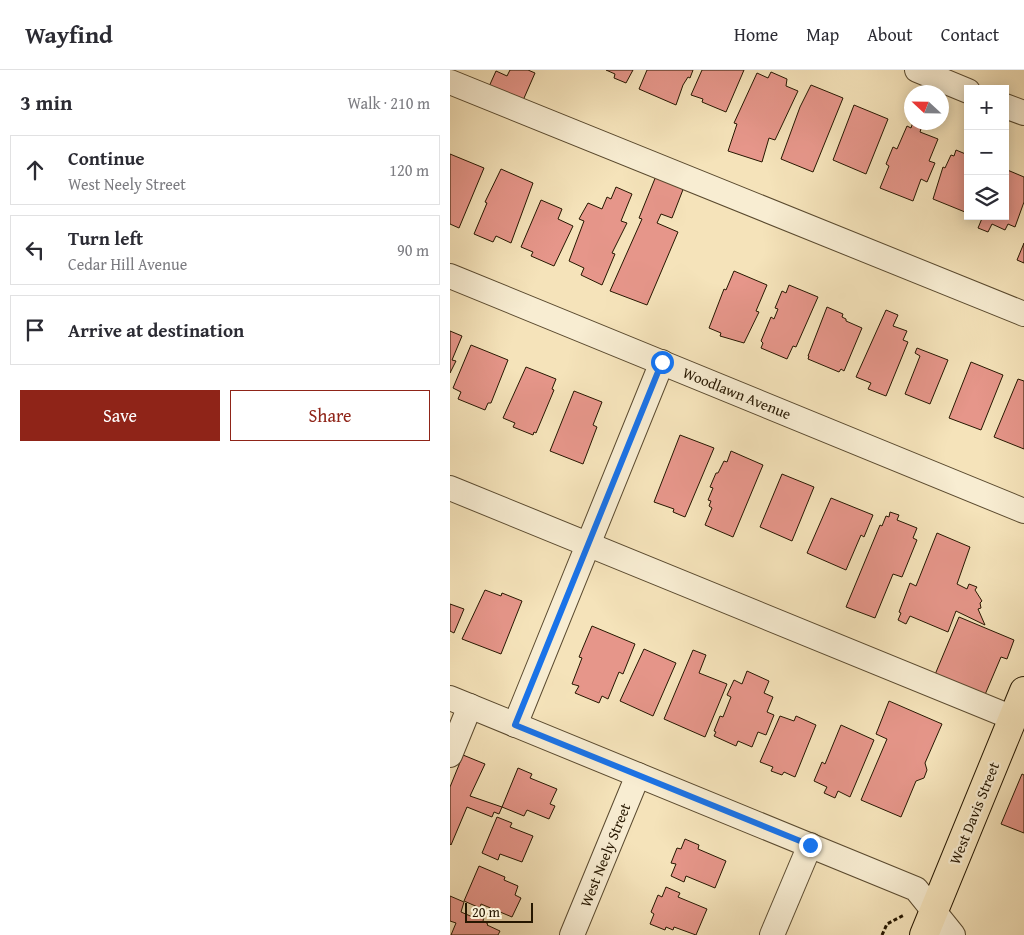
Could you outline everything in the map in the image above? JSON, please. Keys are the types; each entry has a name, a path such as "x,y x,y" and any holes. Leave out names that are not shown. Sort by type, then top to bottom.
{"main road":[{"name":"West Davis Street","path":"929,923 1024,690"}],"street":[{"path":"917,70 964,89"},
{"path":"450,82 1024,314"},
{"path":"1009,107 1024,113"},
{"name":"Woodlawn Avenue","path":"450,276 1024,511"},
{"path":"515,725 662,362"},
{"path":"450,488 1013,718"},
{"path":"450,755 460,702 916,889 929,923 953,935"},
{"name":"West Neely Street","path":"572,935 638,775"},
{"path":"772,935 810,845"}],"path":[{"path":"882,935 887,924 905,915"}],"building":[{"path":"510,70 528,70 535,73 521,105 487,91 496,71 507,76"},
{"path":"606,70 633,70 626,83 614,78 615,74"},
{"path":"647,70 693,70 690,78 688,77 683,85 676,105 639,89"},
{"path":"702,70 744,70 726,112 702,102 703,99 691,95"},
{"path":"771,72 787,79 786,86 798,91 775,140 769,138 762,162 728,151 737,124 734,123 757,73 768,78"},
{"path":"811,85 843,98 813,172 781,159 800,107"},
{"path":"854,105 888,119 866,174 833,160"},
{"path":"905,130 921,130 920,132 938,139 929,161 935,163 927,182 921,179 913,201 880,188 889,166 886,164 893,147 897,149"},
{"path":"956,150 964,153 964,212 933,199 943,167 945,168 951,155 954,156"},
{"path":"450,154 484,168 459,228 450,224"},
{"path":"501,169 533,183 511,243 496,236 493,242 474,234 487,203 485,202"},
{"path":"1009,171 1024,177 1024,202 1015,227 1008,224 1005,230 992,224 988,232 978,228 981,220 1009,220"},
{"path":"656,176 684,187 672,218 661,214 657,223 678,232 647,305 610,291 642,219 639,218"},
{"path":"616,187 632,194 621,221 627,223 612,253 615,254 602,285 581,275 584,268 569,261 584,221 579,219 588,203 602,209 607,197 611,199"},
{"path":"541,200 562,209 558,219 573,226 554,266 531,256 533,252 521,247"},
{"path":"1024,243 1024,263 1017,260"},
{"path":"734,271 767,285 756,311 759,312 744,343 720,336 721,333 709,328 724,289 726,290"},
{"path":"789,285 818,297 796,347 793,346 787,359 761,348 763,343 761,341 771,317 774,319 778,309 775,308 782,291 786,293"},
{"path":"827,307 843,314 842,317 846,321 862,328 844,371 841,369 839,372 808,359"},
{"path":"886,310 898,315 893,326 907,331 903,340 908,342 886,396 868,389 871,383 856,377"},
{"path":"450,331 462,336 452,360 456,361 450,373"},
{"path":"471,345 508,360 491,403 488,403 485,410 458,399 461,392 453,388"},
{"path":"917,348 948,360 930,404 905,394 920,356 915,353"},
{"path":"971,362 1003,375 981,430 949,418"},
{"path":"526,367 556,379 552,389 554,390 536,433 534,432 533,435 513,427 515,423 503,418"},
{"path":"1018,379 1024,381 1024,449 994,437"},
{"path":"574,391 602,402 593,425 597,427 583,464 550,451"},
{"path":"680,435 714,448 685,517 673,512 674,509 654,502"},
{"path":"731,451 763,465 733,537 705,525 712,508 709,506 711,501 708,500 713,488 710,487 724,461 727,462"},
{"path":"782,474 814,487 792,541 760,527"},
{"path":"831,498 873,515 864,537 861,535 846,570 807,553"},
{"path":"890,512 899,515 897,520 917,528 913,538 917,540 902,577 893,574 875,618 846,607 880,525 882,526 886,516 889,517"},
{"path":"937,533 970,547 957,584 967,589 969,584 977,587 975,590 982,601 980,603 981,608 978,609 985,625 956,611 948,632 910,616 906,624 898,620 901,613 899,612 910,583 916,586"},
{"path":"485,590 501,596 502,593 522,601 501,654 462,639"},
{"path":"450,604 464,609 454,633 450,631"},
{"path":"959,617 1014,640 1007,659 1001,657 984,697 934,677"},
{"path":"592,626 635,644 623,674 619,672 608,699 602,696 599,703 575,693 579,686 572,684 582,658 579,657"},
{"path":"644,649 676,663 653,716 620,701"},
{"path":"693,650 706,655 699,673 727,684 705,737 664,719"},
{"path":"747,671 769,681 764,693 773,697 767,712 774,715 766,735 758,732 752,747 738,741 736,746 714,736 720,716 723,717 731,697 727,695 734,680 742,684"},
{"path":"889,701 942,724 925,763 927,770 924,778 916,781 901,817 861,800 887,739 876,734"},
{"path":"780,716 794,721 796,716 816,725 795,777 784,772 782,775 771,771 773,767 760,762"},
{"path":"841,725 874,740 850,797 838,791 835,798 824,793 827,787 814,781 822,762 825,764"},
{"path":"463,755 485,764 470,796 502,807 499,814 494,812 492,817 467,807 451,845 450,787"},
{"path":"518,768 532,774 530,778 557,789 550,804 555,806 549,819 527,810 524,816 502,807"},
{"path":"1022,774 1024,775 1024,833 1001,824"},
{"path":"497,817 512,823 510,827 533,836 522,862 500,854 498,860 482,853"},
{"path":"685,839 699,845 698,849 726,861 715,888 686,876 684,882 671,876 676,864 671,863 677,848 681,849"},
{"path":"479,866 505,877 504,880 518,886 515,895 521,898 512,917 481,904 480,908 464,901"},
{"path":"666,887 680,893 678,897 707,909 696,935 674,927 673,930 666,927 665,930 650,924 654,914 651,912 658,895 662,897"},
{"path":"450,896 464,902 461,912 475,918 476,914 484,917 483,921 487,925 500,931 498,935 451,935 456,923 450,921"}],"route":[{"path":"662,362 515,725 810,845"}]}
